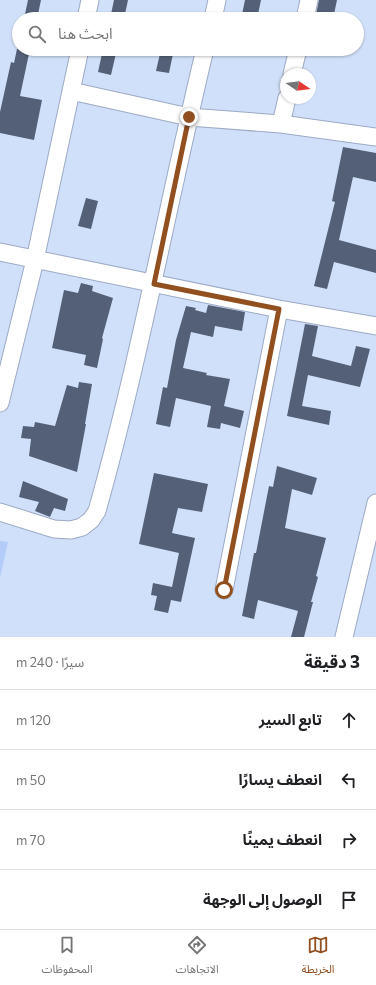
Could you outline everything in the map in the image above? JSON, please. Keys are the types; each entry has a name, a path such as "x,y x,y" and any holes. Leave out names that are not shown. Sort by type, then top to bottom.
{"street":[{"path":"87,12 90,0"},
{"path":"214,12 217,0"},
{"path":"306,12 309,0"},
{"path":"0,403 5,362 35,260 78,56"},
{"path":"0,512 54,529 71,530 82,527 91,520 97,511 116,446 154,284 203,56"},
{"path":"293,68 296,56"},
{"path":"71,91 189,117 281,124 376,137"},
{"path":"281,124 286,104"},
{"path":"0,252 279,309 376,326"},
{"path":"224,590 279,309"},
{"path":"344,637 376,503"}],"shaded area":[{"path":"0,541 8,542 0,578"}],"building":[{"path":"28,0 41,0 38,12 25,12"},
{"path":"114,0 128,0 125,12 111,12"},
{"path":"245,0 261,0 258,12 242,12"},
{"path":"319,0 337,0 334,12 316,12"},
{"path":"16,56 29,56 20,96 42,100 34,140 0,133 0,112 11,62 14,63"},
{"path":"101,56 115,56 111,75 98,72"},
{"path":"159,56 173,56 169,73 156,71"},
{"path":"343,147 376,153 376,182 353,177 339,240 376,250 376,273 334,262 327,289 314,286 335,202 332,201"},
{"path":"86,198 98,201 91,229 78,226"},
{"path":"81,283 93,286 92,291 113,298 102,338 97,368 84,365 86,355 52,348 64,290 78,293"},
{"path":"208,305 245,312 242,331 215,326 213,337 191,332 183,368 207,373 206,375 230,379 224,406 244,411 240,428 221,423 220,429 207,427 211,406 176,398 170,427 156,424 163,387 167,388 176,340 186,306 196,308 195,310 206,313"},
{"path":"305,324 318,326 312,356 351,366 356,346 370,349 360,387 308,375 302,406 331,411 329,425 287,416"},
{"path":"79,382 92,384 77,472 29,456 31,439 21,438 23,426 34,427 35,422 55,426 67,385 78,388"},
{"path":"277,466 317,478 312,495 292,489 285,528 326,538 316,576 318,577 304,637 291,637 298,611 258,600 254,619 242,616 269,486 273,487"},
{"path":"154,473 208,484 202,512 178,508 172,533 195,538 181,602 171,600 168,613 154,610 157,596 151,595 153,583 172,587 179,553 139,544"},
{"path":"23,481 68,499 65,511 54,508 50,517 35,511 39,502 19,497"}],"route":[{"path":"189,117 154,284 279,309 224,590"}]}
